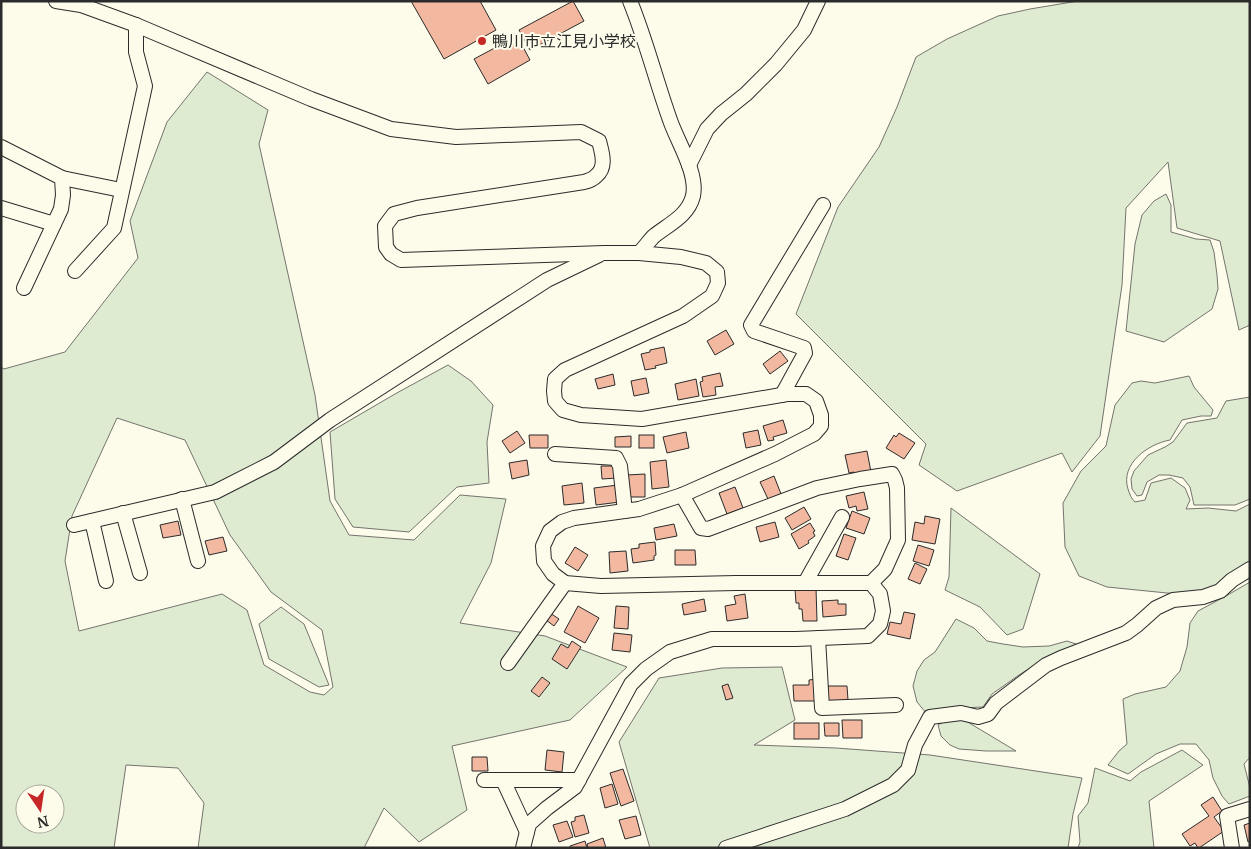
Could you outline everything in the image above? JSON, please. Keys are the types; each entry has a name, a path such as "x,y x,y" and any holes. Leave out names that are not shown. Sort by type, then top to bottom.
{"street":[{"path":"56,1 81,4 136,25 311,99 391,129 456,137 581,132 600,140 603,167 596,176 584,182 417,208 394,214 385,226 386,247 390,254 402,260 639,253 681,257 706,264 717,272 718,283 712,296 683,316 565,370 555,379 555,400 564,410 581,415 642,419 782,395 806,394 816,401 821,415 821,426 814,434 776,454 682,494 639,509 574,518 562,522 550,531 543,546 544,561 553,574 565,582 601,586 871,583 885,569 898,540 897,488 892,474 817,488 708,529 701,528 682,494"},
{"path":"630,1 670,123 689,164 693,184 693,195 687,209 680,217 654,236 639,253"},
{"path":"689,164 707,129 776,64 804,30 818,1"},
{"path":"75,271 114,228 145,86 136,52 136,25"},
{"path":"1,147 62,178 121,190"},
{"path":"24,288 62,209 62,178"},
{"path":"782,395 805,353 804,348 754,331 751,325 822,205"},
{"path":"1,208 54,224"},
{"path":"74,525 215,492 274,462 330,420 547,280 604,253"},
{"path":"555,454 616,458 620,466 625,511"},
{"path":"182,499 198,561"},
{"path":"123,513 140,573"},
{"path":"805,583 842,517"},
{"path":"92,521 106,581"},
{"path":"726,848 845,809 893,785 908,770 915,745 930,717 961,714 978,717 988,714 996,703 1046,665 1126,633 1137,626 1156,608 1173,600 1203,597 1220,591 1232,580 1250,569"},
{"path":"508,663 565,582"},
{"path":"523,848 529,824 547,808 576,788 631,684 646,669 670,652 712,639 868,636 880,624 883,611 880,594 871,583"},
{"path":"818,638 822,708 896,705"},
{"path":"484,780 580,780"},
{"path":"503,780 527,832"},
{"path":"1232,848 1227,816 1250,809"}],"green space":[{"path":"1078,1 1250,1 1250,325 1239,330 1220,241 1177,228 1168,162 1126,208 1122,285 1100,436 1072,472 1062,453 957,491 919,465 926,444 796,314 838,207 879,147 916,57 947,39 998,16"},
{"path":"207,72 268,110 259,144 315,395 330,501 349,535 414,540 460,495 506,499 491,563 460,623 545,636 627,667 570,720 452,746 467,810 419,842 384,808 364,848 198,848 204,803 178,768 126,765 114,848 1,848 1,367 4,369 65,352 138,258 130,221 167,122","holes":["117,418 185,440 230,535 271,592 322,630 333,687 324,695 310,692 264,665 247,610 222,594 79,631 65,561 72,516"]},
{"path":"1166,194 1171,205 1171,232 1196,239 1210,240 1214,252 1218,289 1212,309 1164,342 1126,331 1135,244 1142,215 1154,201"},
{"path":"448,365 471,381 493,405 487,442 489,483 457,487 409,532 353,527 335,499 330,432"},
{"path":"1189,376 1194,387 1213,410 1211,416 1182,420 1170,440 1153,446 1138,457 1128,471 1128,489 1135,502 1145,500 1151,483 1171,478 1185,488 1190,500 1186,509 1208,508 1236,511 1250,504 1250,563 1212,589 1177,594 1107,587 1079,576 1065,547 1063,503 1081,471 1106,446 1115,405 1132,383 1141,381 1155,383"},
{"path":"1250,397 1250,499 1235,505 1194,505 1190,487 1183,478 1169,475 1159,475 1147,482 1142,495 1137,496 1132,489 1131,479 1134,471 1148,455 1173,442 1187,423 1217,418 1226,401"},
{"path":"951,508 1040,574 1023,629 1007,635 980,607 945,590 949,577"},
{"path":"1250,582 1250,757 1244,764 1250,796 1229,804 1222,796 1213,778 1209,760 1196,744 1180,744 1156,754 1128,774 1108,765 1127,744 1123,699 1135,694 1166,687 1180,671 1187,647 1190,623 1198,611"},
{"path":"281,607 304,624 329,685 319,687 269,659 259,624"},
{"path":"956,619 974,628 987,641 1023,647 1049,646 1067,641 1079,645 1049,656 1019,675 992,694 983,707 926,713 917,702 913,686 917,671 924,660 935,652"},
{"path":"782,667 795,720 754,745 836,748 930,755 1082,778 1073,814 1068,848 650,848 619,742 659,678 722,668"},
{"path":"949,719 966,721 1016,751 959,749 950,745 941,736 938,725"},
{"path":"1182,750 1203,765 1149,801 1154,848 1078,848 1080,842 1078,816 1088,803 1095,768 1130,781 1141,772"}],"building":[{"path":"411,1 480,1 496,30 444,59"},
{"path":"573,1 584,21 530,50 519,30"},
{"path":"517,36 530,60 488,84 474,59"},
{"path":"726,330 734,344 715,355 707,341"},
{"path":"664,347 667,363 645,370 641,354"},
{"path":"780,351 788,361 770,374 763,364"},
{"path":"720,373 723,386 715,387 716,395 703,397 700,382 703,381 702,377"},
{"path":"613,374 615,385 598,389 595,379"},
{"path":"646,378 649,393 634,396 631,381"},
{"path":"696,379 699,396 678,400 675,384"},
{"path":"783,420 787,433 773,437 774,440 768,441 763,426"},
{"path":"758,430 761,445 746,448 743,433"},
{"path":"517,431 525,443 510,453 502,441"},
{"path":"686,432 689,448 667,453 663,437"},
{"path":"899,433 915,443 904,459 886,448 894,435 896,437"},
{"path":"529,435 548,435 548,448 530,448"},
{"path":"639,435 654,435 654,448 639,448"},
{"path":"631,436 631,447 615,447 615,437"},
{"path":"867,451 871,472 854,475 854,472 849,473 845,455"},
{"path":"527,460 529,475 512,479 509,463"},
{"path":"666,460 669,487 652,489 650,462"},
{"path":"601,466 616,466 617,478 602,479"},
{"path":"645,474 645,497 627,497 627,475"},
{"path":"774,476 781,494 768,499 760,482"},
{"path":"582,483 584,503 564,505 562,486"},
{"path":"618,485 620,502 596,505 594,488"},
{"path":"735,487 743,508 727,514 719,493"},
{"path":"864,492 868,509 857,511 856,506 849,508 846,496"},
{"path":"804,507 811,519 792,530 785,518"},
{"path":"852,511 870,518 864,534 846,528"},
{"path":"925,516 940,519 935,544 912,540 915,522 924,524"},
{"path":"178,521 181,535 163,538 160,525"},
{"path":"775,522 779,537 760,542 756,527"},
{"path":"810,523 815,531 813,532 815,536 808,541 809,543 799,549 791,534"},
{"path":"674,524 677,536 656,540 654,528"},
{"path":"844,534 856,538 848,560 836,556"},
{"path":"223,537 227,551 209,555 205,541"},
{"path":"655,542 656,555 654,560 633,563 631,549 639,548 639,544"},
{"path":"918,545 934,550 929,566 913,561"},
{"path":"575,547 588,555 578,571 565,563"},
{"path":"675,550 695,550 696,565 675,565"},
{"path":"626,551 628,571 610,573 609,552"},
{"path":"915,563 927,569 920,584 908,579"},
{"path":"816,588 817,621 803,621 802,609 799,609 799,603 796,603 795,589"},
{"path":"745,594 748,618 727,621 725,606 736,604 734,596"},
{"path":"704,599 706,611 684,615 682,604"},
{"path":"838,600 838,604 846,604 846,615 823,617 822,601"},
{"path":"578,606 599,618 585,643 564,632"},
{"path":"616,606 629,607 628,629 614,628"},
{"path":"904,612 915,614 910,639 887,634 890,622 901,624"},
{"path":"550,613 559,619 554,626 546,620"},
{"path":"614,633 632,635 630,652 612,650"},
{"path":"572,641 581,647 567,669 552,659 561,644 568,648"},
{"path":"542,677 550,683 539,697 531,691"},
{"path":"817,679 815,701 794,701 793,685 809,685 809,680"},
{"path":"728,684 733,698 726,700 722,686"},
{"path":"828,686 847,686 848,700 828,701"},
{"path":"842,720 862,720 862,738 843,738"},
{"path":"794,723 819,723 819,739 794,739"},
{"path":"824,723 839,723 839,736 825,736"},
{"path":"547,750 564,752 562,772 545,770"},
{"path":"472,757 487,757 488,771 472,771"},
{"path":"623,769 634,801 621,806 610,773"},
{"path":"612,784 618,804 605,808 600,788"},
{"path":"1213,797 1222,811 1214,817 1224,831 1199,848 1195,843 1190,846 1182,834 1209,816 1201,805"},
{"path":"584,815 589,833 575,837 571,822 575,821 575,817"},
{"path":"636,816 641,835 625,839 619,820"},
{"path":"567,821 573,837 559,842 553,825"},
{"path":"1250,823 1250,841 1248,842 1244,825"},
{"path":"603,838 606,848 588,848 587,844"},
{"path":"585,841 587,848 570,848 570,846"}],"place":[{"name":"鴨川市立江見小学校","path":"482,41"}]}
